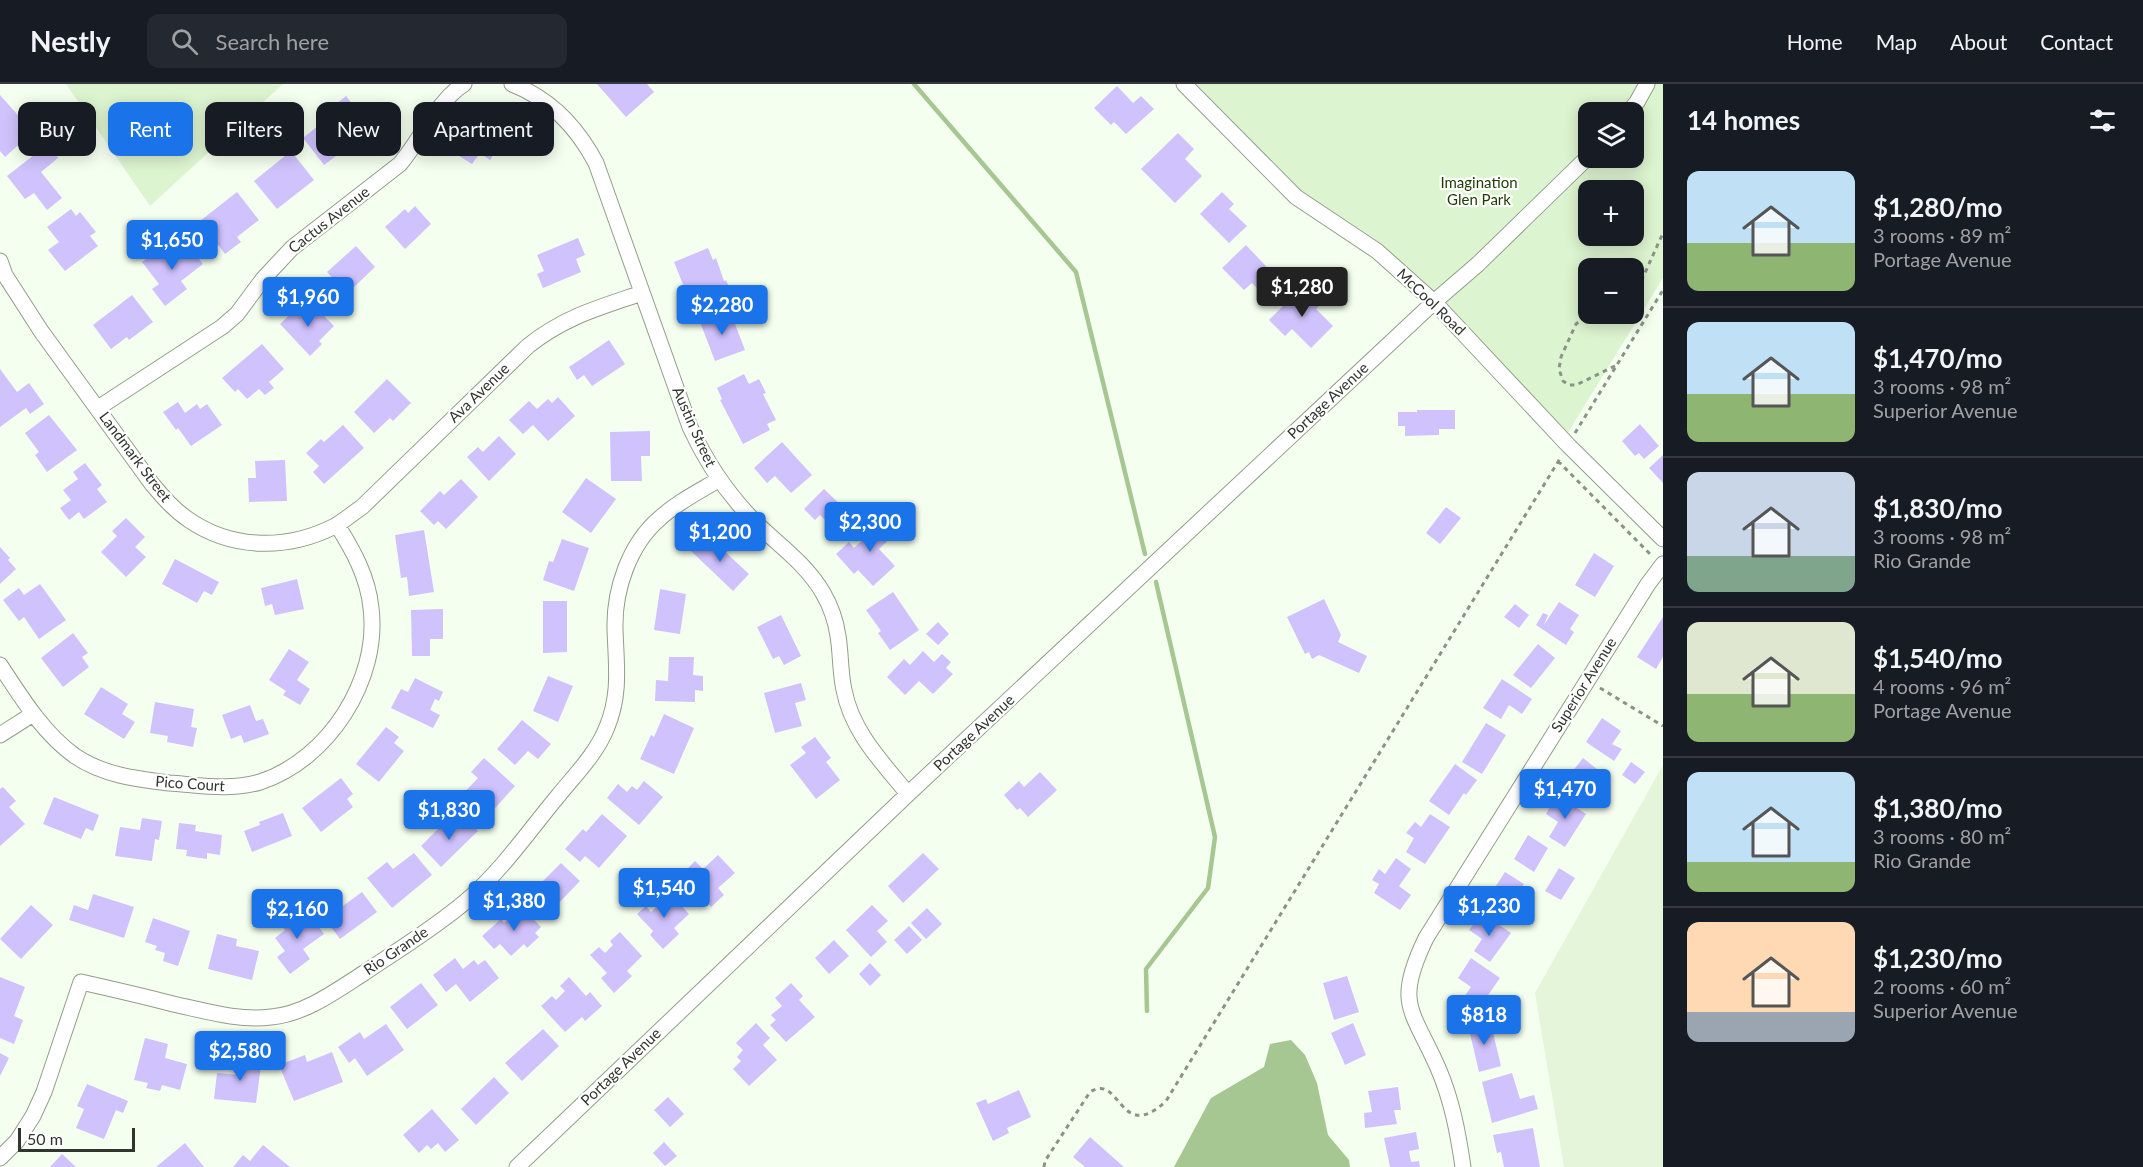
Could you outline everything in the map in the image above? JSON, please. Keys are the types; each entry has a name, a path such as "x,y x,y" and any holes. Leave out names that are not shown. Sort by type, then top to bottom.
{"street":[{"name":"Cactus Avenue","path":"98,408 222,327 237,314 263,279 292,248 400,164 414,147 444,100 464,84"},
{"name":"Austin Street","path":"512,84 537,95 557,110 586,145 596,163 690,427 702,452 718,480 735,502 809,573 823,593 838,635 844,692 851,714 860,732 908,794"},
{"name":"McCool Road","path":"1184,84 1296,197 1377,251 1434,302 1568,445 1663,539"},
{"path":"1638,102 1647,84"},
{"name":"Portage Avenue","path":"517,1167 908,794 1434,302 1478,264 1578,167"},
{"name":"Landmark Street","path":"0,261 5,274 41,331 152,484 188,520 228,538 252,543 293,541 337,525"},
{"name":"Ava Avenue","path":"337,525 362,507 544,333 562,322 591,310 642,293"},
{"name":"Rio Grande","path":"0,1158 17,1141 33,1116 44,1092 81,982 220,1015 246,1018 273,1017 301,1009 328,996 466,902 495,872 593,752 607,728 615,701 618,664 615,628 621,580 644,534 658,519 677,505 718,480"},
{"name":"Pico Court","path":"0,665 33,714 55,739 75,756 94,767 135,779 217,787 239,787 260,782 285,771 304,758 335,727 365,670 371,648 371,607 366,581 351,547 337,525"},
{"name":"Superior Avenue","path":"1463,1167 1451,1103 1438,1068 1415,1022 1409,1003 1408,984 1414,962 1426,938 1641,594 1662,565"},
{"path":"0,735 33,714"}],"path":[{"path":"1644,275 1663,233"},
{"path":"1044,1167 1090,1092 1096,1088 1103,1088 1112,1094 1120,1105 1133,1115 1146,1115 1166,1101 1663,290"},
{"path":"1578,322 1561,357 1559,369 1563,381 1569,385 1576,385 1617,365"},
{"path":"1558,461 1662,565"},
{"path":"1600,688 1663,726"}],"shaded area":[{"path":"1663,765 1663,1167 1564,1167 1535,993"},
{"path":"1291,1040 1305,1055 1317,1083 1328,1135 1349,1160 1350,1167 1174,1167 1211,1098 1264,1067 1270,1044"}],"green space":[{"path":"66,84 283,84 263,102 205,102 205,156 150,206 116,156 193,156 193,102 108,102 108,145 96,128 96,102 78,102"},
{"name":"Imagination Glen Park","path":"1196,84 1663,84 1663,278 1644,309 1644,258 1578,258 1578,324 1635,324 1567,434 1378,242 1305,194"}],"building":[{"path":"597,84 647,84 654,92 626,117"},
{"path":"1117,86 1133,103 1141,96 1154,109 1126,134 1114,122 1111,125 1094,108"},
{"path":"0,95 18,115 18,145 5,157 0,151"},
{"path":"346,96 351,102 339,102"},
{"path":"316,128 316,155 304,139"},
{"path":"1178,133 1194,149 1185,159 1202,176 1175,203 1141,169"},
{"path":"33,156 57,156 58,158 41,172 62,198 47,210 34,193 25,199 7,176"},
{"path":"285,156 295,156 314,180 277,209 254,181"},
{"path":"317,156 336,156 324,165"},
{"path":"459,156 478,156 472,164"},
{"path":"237,192 259,220 237,237 241,242 225,254 200,221"},
{"path":"1222,192 1234,204 1229,209 1247,226 1229,243 1200,214"},
{"path":"415,206 431,224 405,249 385,227 405,209 408,213"},
{"path":"71,209 76,216 80,212 96,232 90,236 98,246 65,271 48,250 59,242 47,227"},
{"path":"578,238 585,255 576,259 581,272 543,288 537,274 544,271 537,255"},
{"path":"183,239 203,264 181,281 187,289 165,306 152,289 159,284 142,262 156,251 161,257"},
{"path":"1246,245 1280,281 1265,296 1252,283 1244,290 1222,268"},
{"path":"356,246 375,267 354,287 346,279 339,285 327,272"},
{"path":"708,248 713,260 716,258 724,281 726,280 733,297 689,315 683,298 688,297 674,262"},
{"path":"1303,286 1321,304 1316,309 1333,326 1311,348 1292,329 1285,336 1269,320"},
{"path":"132,295 153,322 129,340 127,337 111,349 93,325"},
{"path":"311,303 334,326 319,341 322,344 310,356 280,324 297,308 301,312"},
{"path":"730,311 745,350 715,361 700,322"},
{"path":"609,340 625,364 592,386 584,375 577,380 569,367"},
{"path":"262,344 284,369 269,382 274,388 265,395 259,389 247,399 238,389 235,392 222,378"},
{"path":"0,369 17,392 29,383 44,404 30,414 26,408 0,427"},
{"path":"744,374 749,384 759,379 766,393 763,394 776,420 767,424 770,430 743,444 720,400 722,399 717,388"},
{"path":"387,379 411,403 393,421 390,418 374,433 354,412"},
{"path":"558,397 575,416 548,441 533,425 523,434 509,420 529,401 537,409 548,399 552,403"},
{"path":"178,402 185,413 197,404 200,409 207,404 222,425 191,446 163,412"},
{"path":"1417,410 1455,410 1455,429 1439,429 1439,435 1405,436 1405,426 1398,426 1398,412 1417,412"},
{"path":"49,415 77,450 47,472 35,455 39,452 25,433"},
{"path":"1640,424 1659,446 1644,459 1639,453 1635,456 1622,441"},
{"path":"343,425 364,448 324,484 313,472 319,466 306,453 321,439 324,442"},
{"path":"650,431 650,456 641,456 642,481 611,481 610,432"},
{"path":"499,436 516,454 489,481 467,457 478,447 483,452"},
{"path":"782,442 812,475 791,493 775,476 767,483 754,468"},
{"path":"1663,455 1663,483 1649,468"},
{"path":"285,460 287,501 249,502 248,478 256,478 255,461"},
{"path":"85,463 102,485 97,489 107,502 84,519 79,512 69,520 60,508 71,500 63,490 78,479 73,472"},
{"path":"586,478 616,499 591,533 562,512"},
{"path":"461,479 478,497 446,529 438,521 434,525 420,511 440,491 444,495"},
{"path":"824,489 850,514 835,529 820,515 815,520 804,509"},
{"path":"1446,507 1461,518 1440,544 1426,533"},
{"path":"887,517 899,530 879,549 895,566 873,586 858,570 854,574 836,554 849,542 854,548"},
{"path":"126,518 145,537 135,547 146,557 126,577 101,552 117,536 112,531"},
{"path":"424,530 434,592 409,596 407,577 401,578 395,535"},
{"path":"707,535 749,574 733,591 691,551"},
{"path":"562,539 589,548 574,591 543,580 549,561 553,562"},
{"path":"0,547 16,569 0,584"},
{"path":"1594,553 1614,566 1595,597 1575,585"},
{"path":"175,559 219,582 212,595 204,591 197,603 162,584"},
{"path":"297,579 304,609 275,615 272,604 265,606 261,588"},
{"path":"40,584 66,620 39,639 24,617 19,621 3,600 19,588 24,595"},
{"path":"660,589 686,594 680,634 654,630"},
{"path":"893,592 919,630 890,650 878,633 881,631 866,610"},
{"path":"1324,599 1341,635 1338,642 1367,656 1359,673 1319,655 1312,659 1309,652 1305,654 1287,617"},
{"path":"543,601 567,601 567,652 543,653"},
{"path":"1559,602 1579,615 1570,629 1574,632 1566,645 1536,625 1543,613 1548,615 1544,625"},
{"path":"1515,604 1529,615 1519,628 1504,617"},
{"path":"443,609 443,639 430,639 430,656 412,656 411,610"},
{"path":"781,615 801,656 784,665 779,656 773,659 757,627"},
{"path":"1663,617 1663,657 1656,669 1637,657"},
{"path":"938,622 949,634 938,645 926,634"},
{"path":"73,633 88,653 82,657 89,667 63,687 41,658"},
{"path":"1538,644 1555,658 1531,688 1513,675"},
{"path":"289,649 309,662 297,680 310,689 300,705 283,695 286,691 269,680"},
{"path":"923,651 934,662 942,654 951,662 946,668 953,674 933,694 919,681 905,695 887,677 904,659 910,665"},
{"path":"669,657 694,657 693,675 703,676 703,691 695,690 695,702 655,701 656,680 668,681"},
{"path":"548,676 573,686 558,722 533,711"},
{"path":"415,678 443,692 439,701 435,699 430,710 440,715 433,728 391,708 401,689 408,692"},
{"path":"1502,679 1532,699 1522,714 1509,705 1501,719 1483,708"},
{"path":"801,683 806,700 795,703 802,726 775,733 764,693"},
{"path":"101,687 128,704 122,714 135,722 124,739 84,714"},
{"path":"155,702 194,709 191,727 197,728 193,747 167,742 168,736 150,733"},
{"path":"250,705 256,721 263,719 269,734 244,743 241,735 231,739 222,715"},
{"path":"664,714 694,728 674,774 640,759 651,735 654,737"},
{"path":"1602,718 1621,731 1612,744 1622,749 1614,761 1586,742"},
{"path":"522,720 551,744 538,759 528,751 515,765 497,749"},
{"path":"1486,723 1506,735 1482,774 1462,762"},
{"path":"386,727 399,737 394,743 404,751 379,782 356,764"},
{"path":"815,737 831,758 826,762 840,780 816,799 790,765 806,753 801,747"},
{"path":"484,758 515,786 487,817 475,806 472,810 459,798 478,778 471,772"},
{"path":"1583,758 1602,773 1579,802 1560,787"},
{"path":"1631,762 1645,772 1635,784 1622,775"},
{"path":"1455,764 1477,780 1466,795 1464,793 1449,815 1429,801"},
{"path":"1040,772 1057,790 1028,817 1020,808 1017,810 1004,795 1019,781 1024,787"},
{"path":"341,778 353,794 347,799 353,807 321,832 302,808"},
{"path":"644,781 663,797 639,825 607,798 618,784 627,792 632,786 637,790"},
{"path":"3,787 16,801 9,807 25,824 0,846 0,789"},
{"path":"1557,795 1586,814 1565,847 1549,837 1558,822 1546,814"},
{"path":"54,797 99,815 93,831 86,828 81,839 43,824"},
{"path":"283,813 292,836 252,852 244,831 260,825 259,822"},
{"path":"602,814 627,836 599,868 585,856 580,862 565,849 583,829 586,832"},
{"path":"1430,814 1450,827 1425,864 1406,852 1414,838 1406,833 1415,822 1421,827"},
{"path":"142,818 162,821 159,840 155,839 152,861 115,856 120,827 140,830"},
{"path":"465,818 478,831 441,867 421,846 442,825 445,828 452,821 457,826"},
{"path":"179,823 196,825 195,831 222,835 220,855 207,853 207,859 186,856 187,850 176,849"},
{"path":"1528,835 1548,848 1534,872 1514,859"},
{"path":"414,853 432,875 392,908 367,878 387,862 393,869"},
{"path":"923,853 939,869 903,903 888,886"},
{"path":"718,855 735,873 718,888 724,895 711,907 681,875 695,861 703,869"},
{"path":"1396,858 1411,869 1399,886 1411,895 1400,910 1374,893 1379,884 1372,880 1379,869 1385,874"},
{"path":"561,863 580,881 553,909 534,890"},
{"path":"1559,868 1575,878 1561,900 1545,891"},
{"path":"1505,872 1524,884 1503,915 1485,903"},
{"path":"667,890 689,914 674,928 679,934 663,949 650,935 653,931 637,914 646,906 651,912 661,903 657,899"},
{"path":"362,892 377,912 340,939 325,919"},
{"path":"93,894 134,907 124,938 69,920 74,905 88,910"},
{"path":"31,905 53,925 21,959 0,939"},
{"path":"872,905 888,921 877,931 887,942 871,957 846,930"},
{"path":"522,907 541,927 535,933 539,937 527,948 524,944 511,956 500,944 494,949 482,936 501,919 504,923"},
{"path":"927,908 942,924 926,939 911,923"},
{"path":"296,910 303,919 309,914 324,934 303,949 310,959 290,974 277,957 285,951 275,938 285,930 279,922"},
{"path":"1482,913 1511,933 1490,962 1474,951 1482,939 1469,930"},
{"path":"153,918 190,931 178,966 163,961 165,953 155,950 157,946 145,942"},
{"path":"909,926 922,940 907,954 894,940"},
{"path":"620,932 642,956 627,971 632,976 614,993 601,978 607,973 590,955 599,947 605,953 613,945 610,941"},
{"path":"217,934 237,939 236,946 259,951 252,980 208,969"},
{"path":"834,940 849,956 829,974 815,958"},
{"path":"455,958 463,969 474,960 478,965 485,960 499,978 470,1002 456,984 446,992 433,975"},
{"path":"1471,958 1500,978 1477,1011 1461,1001 1471,987 1458,978"},
{"path":"870,963 881,975 870,986 859,974"},
{"path":"1347,976 1359,1012 1334,1020 1323,983"},
{"path":"0,977 25,987 14,1016 23,1020 14,1044 0,1038"},
{"path":"569,977 586,996 590,992 602,1006 585,1021 582,1017 565,1032 541,1006 552,996 556,1000 565,991 560,986"},
{"path":"421,983 438,1005 407,1029 390,1007"},
{"path":"791,983 803,996 799,1000 815,1017 786,1042 770,1025 776,1020 771,1015 782,1006 775,998"},
{"path":"1490,1020 1501,1066 1479,1072 1468,1025"},
{"path":"756,1023 770,1038 763,1045 777,1060 749,1086 733,1069 741,1061 737,1057 743,1050 736,1043"},
{"path":"1353,1023 1366,1055 1345,1065 1331,1033"},
{"path":"386,1024 404,1050 367,1076 355,1058 349,1063 338,1047 360,1032 364,1039"},
{"path":"543,1029 559,1046 522,1081 505,1063"},
{"path":"145,1038 168,1044 165,1058 187,1064 180,1090 162,1085 160,1091 146,1088 148,1083 134,1080"},
{"path":"332,1052 343,1082 294,1101 279,1065 305,1055 307,1062"},
{"path":"0,1053 9,1058 0,1076"},
{"path":"242,1056 262,1058 256,1103 214,1099 217,1073 240,1075"},
{"path":"1512,1073 1520,1099 1534,1095 1538,1109 1492,1123 1482,1082"},
{"path":"494,1077 509,1093 476,1125 461,1109"},
{"path":"87,1084 128,1101 123,1113 116,1110 104,1139 76,1128 84,1109 77,1106"},
{"path":"1398,1087 1401,1110 1394,1110 1397,1124 1365,1128 1364,1113 1372,1112 1368,1091"},
{"path":"1019,1090 1031,1117 1007,1128 1009,1133 993,1141 976,1103 986,1099 988,1104"},
{"path":"668,1097 684,1114 670,1127 654,1110"},
{"path":"432,1109 459,1140 445,1152 438,1143 431,1149 427,1145 419,1153 403,1135"},
{"path":"1533,1128 1540,1167 1504,1167 1501,1152 1497,1153 1493,1135"},
{"path":"1416,1132 1419,1149 1409,1151 1411,1162 1419,1161 1420,1167 1390,1167 1384,1138"},
{"path":"1090,1137 1124,1167 1085,1167 1073,1157"},
{"path":"664,1142 677,1156 665,1166 653,1153"},
{"path":"185,1143 204,1167 156,1167"},
{"path":"263,1145 290,1167 233,1167 243,1155 250,1161"},
{"path":"62,1154 76,1167 50,1167"}],"waterway":[{"path":"914,84 1076,272 1145,554"},
{"path":"1147,1011 1146,969 1208,888 1215,837 1156,582"}]}
